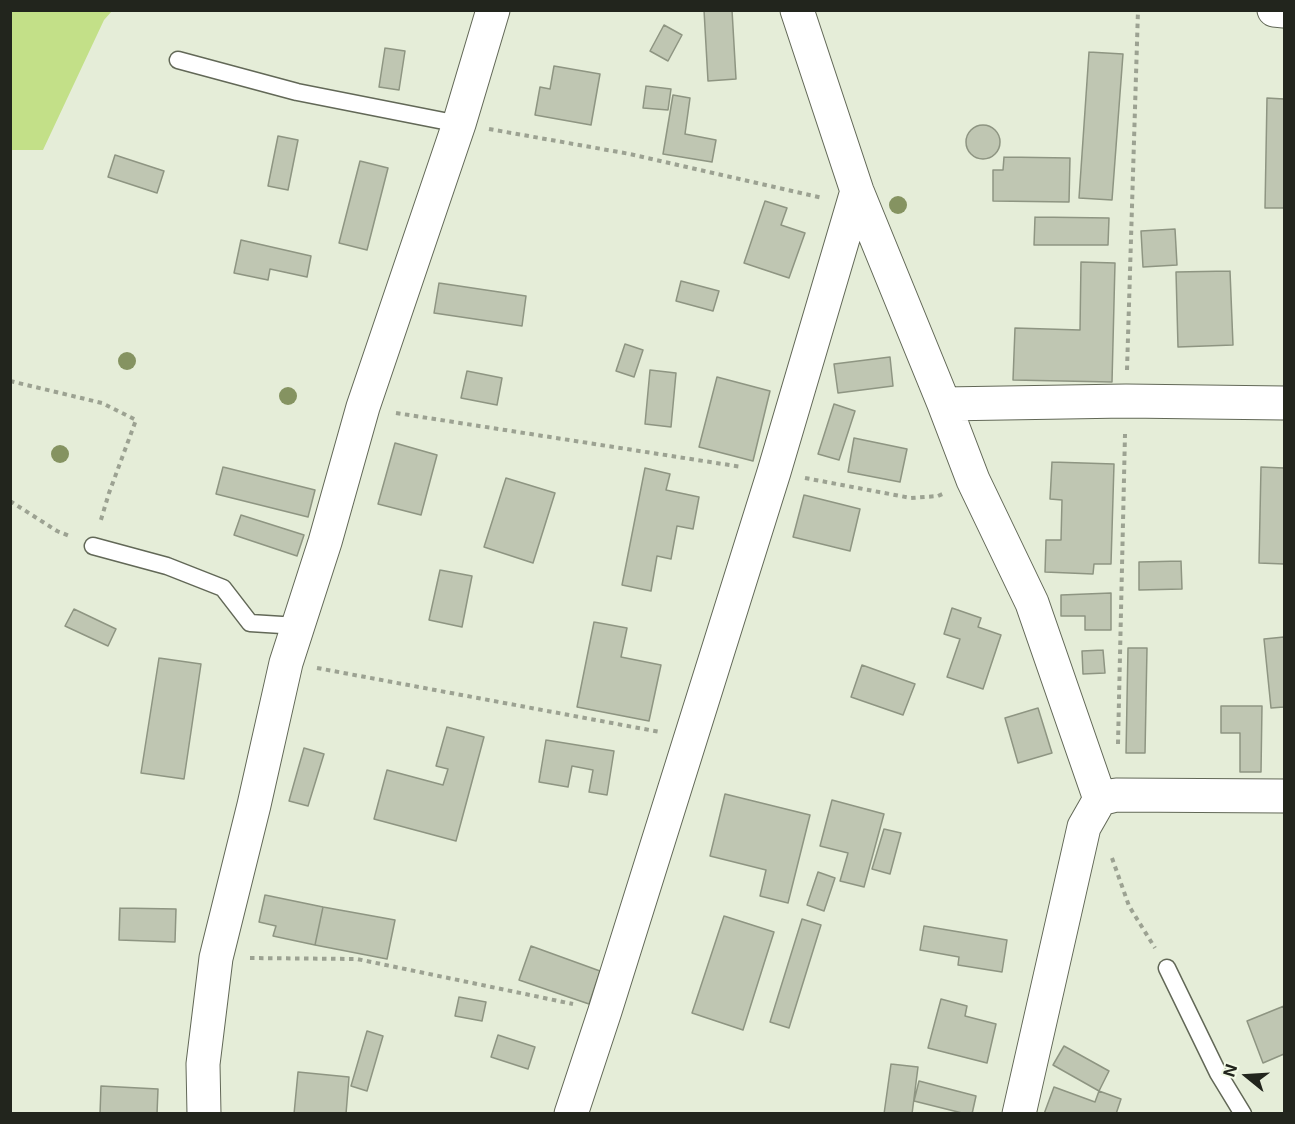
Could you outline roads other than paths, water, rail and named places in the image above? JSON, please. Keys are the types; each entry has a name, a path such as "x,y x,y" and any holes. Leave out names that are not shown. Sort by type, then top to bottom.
{"street":[{"path":"204,1113 203,1064 216,958 286,663 325,542 363,408 459,124 493,10"},
{"path":"797,10 855,197 944,404 973,480 1032,603 1108,797"},
{"path":"1274,10 1284,11"},
{"path":"571,1113 774,472 855,197"},
{"path":"944,404 1126,401 1284,403"},
{"path":"1108,797 1284,796"},
{"path":"1018,1113 1084,827 1108,797"}],"lane":[{"path":"178,60 297,92 459,124"},
{"path":"93,546 167,566 224,588 250,623 298,626"},
{"path":"1167,968 1218,1073 1244,1113"}]}
